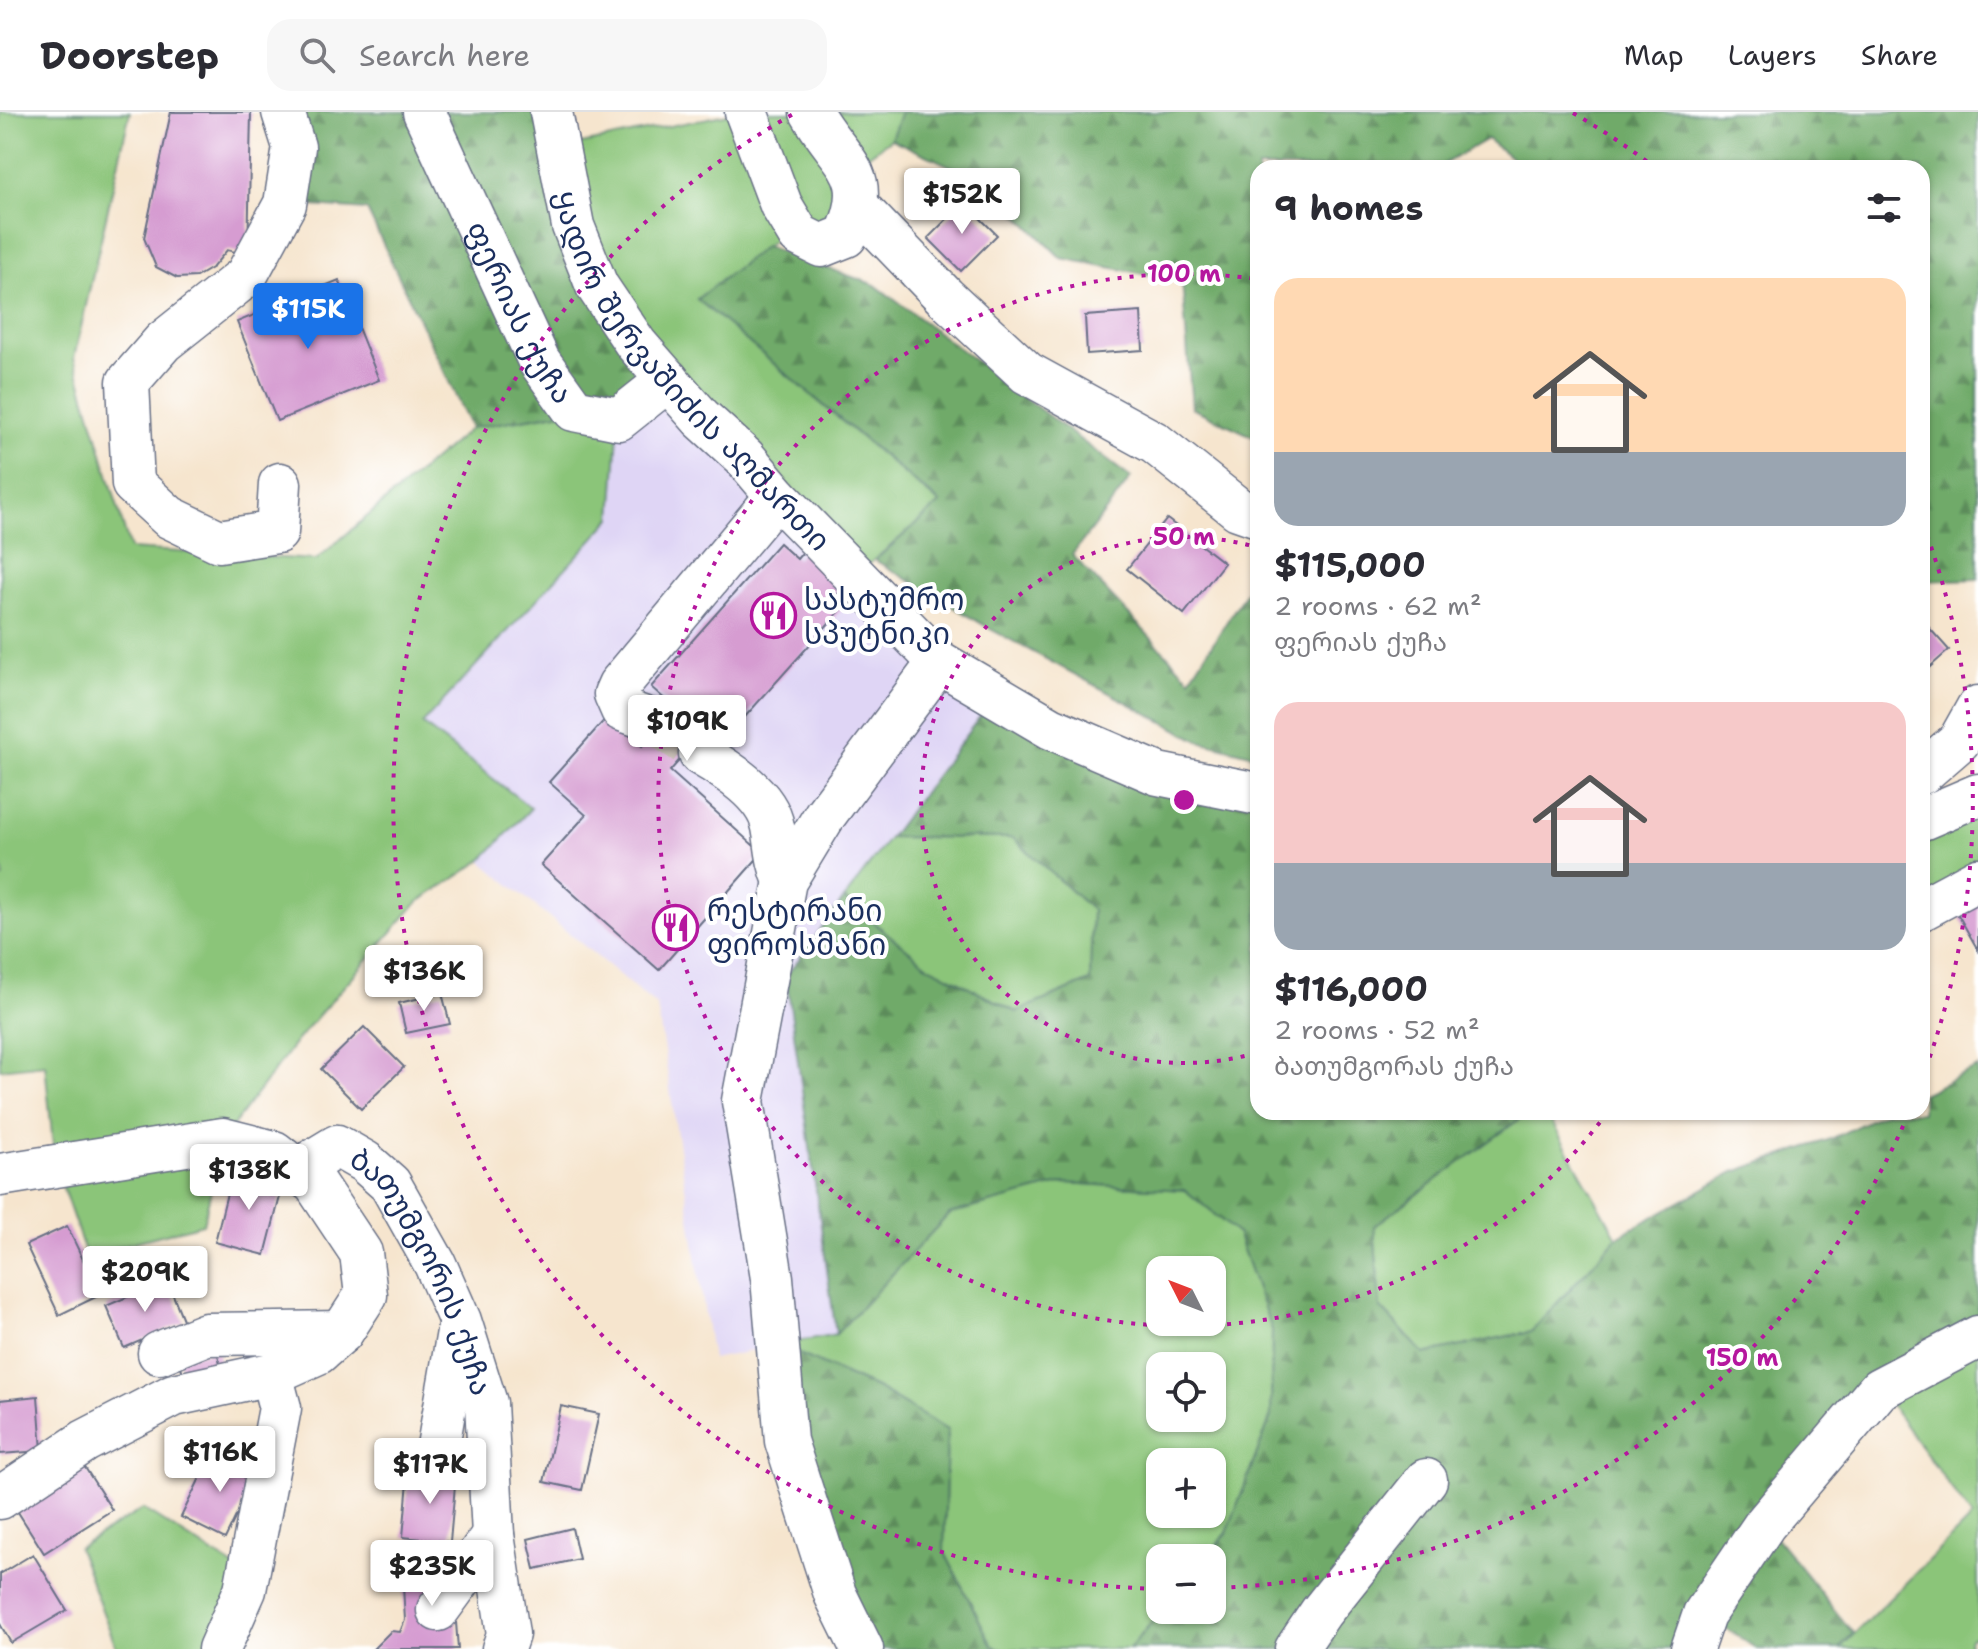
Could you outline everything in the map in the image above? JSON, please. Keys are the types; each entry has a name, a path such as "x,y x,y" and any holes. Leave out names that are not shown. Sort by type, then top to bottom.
{"street":[{"path":"280,484 277,532 219,541 169,517 133,484 128,382 163,342 246,276 285,204 294,147 283,112"},
{"name":"ფერიას ქუჩა","path":"424,112 539,361 574,410 619,419 668,380"},
{"name":"ყადირ შერვაშიძის აღმართი","path":"551,112 573,226 597,286 636,344 701,418 745,458 777,496 939,662 1051,728 1158,774 1250,792"},
{"path":"746,112 769,179 799,235 821,246 846,236 859,208"},
{"path":"811,112 829,144 852,167 859,208 945,297 1027,373 1155,443 1238,509 1250,513"},
{"path":"651,720 622,710 615,694 619,685 777,496"},
{"path":"862,1649 835,1594 786,1441 772,1278 743,1101 785,881 825,815 939,662"},
{"path":"1930,766 1959,741 1978,707"},
{"path":"700,754 738,776 762,807 773,824 774,856 785,881"},
{"path":"1930,816 1978,795"},
{"path":"1930,905 1978,879"},
{"path":"0,1175 223,1139 274,1152 315,1184 361,1253 366,1295 342,1332 318,1353 271,1374 174,1395 85,1441 0,1498"},
{"name":"ბათუმგორის ქუჩა","path":"299,1169 337,1146 365,1162 390,1184 435,1264 460,1321 486,1403 493,1535 508,1634 503,1649"},
{"path":"436,1458 460,1321"},
{"path":"159,1353 206,1334 342,1332"},
{"path":"1692,1649 1704,1614 1765,1524 1879,1389 1978,1337"},
{"path":"219,1649 245,1590 280,1408 271,1374"},
{"path":"1296,1649 1321,1612 1426,1480"},
{"path":"438,1610 493,1535"},
{"path":"245,1590 256,1649"}],"shaded area":[{"path":"668,380 996,695 786,976 836,1334 712,1359 657,1006 481,861 531,808 422,724 612,518 619,419"}],"green space":[{"path":"0,112 130,112 74,358 130,549 316,560 471,428 574,410 619,419 612,518 422,724 531,808 481,861 417,903 297,1040 223,1139 203,1224 86,1255 55,1165 45,1064 0,1069 0,880 4,877 0,861"},
{"path":"283,112 551,112 573,226 668,380 574,410 471,428 367,210 285,204"},
{"path":"738,112 901,112 891,139 852,167 846,236 792,226 697,299 940,504 855,576 636,344 557,149"},
{"path":"901,112 1978,112 1978,579 1930,581 1930,160 1514,160 1487,139 1451,160 1250,160 1250,435 1192,408 1182,281 1061,258 985,182 891,139"},
{"path":"765,246 875,285 1131,478 1072,555 1190,679 1250,585 1250,754 1199,741 992,630 875,560 940,503 697,299"},
{"path":"996,695 1250,791 1250,1120 1518,1120 1374,1226 1380,1307 1424,1354 1532,1331 1617,1237 1734,1172 1831,1139 1870,1120 1930,1120 1930,1090 1978,1067 1978,1337 1879,1389 1765,1524 1853,1633 1839,1649 1757,1649 1704,1614 1674,1649 1129,1649 1150,1624 1226,1624 1226,1544 1218,1544 1227,1533 1271,1416 1272,1330 1237,1233 1185,1190 1064,1183 949,1214 836,1334 786,976 844,899 927,965 1016,1012 1090,981 1092,910 1013,838 890,837"},
{"path":"1978,795 1978,879 1930,905 1930,816"},
{"path":"890,837 1013,838 1092,910 1090,981 1016,1012 927,965 844,899"},
{"path":"1518,1120 1551,1120 1617,1237 1532,1331 1424,1354 1380,1307 1374,1226"},
{"path":"1064,1183 1185,1190 1237,1233 1272,1330 1271,1416 1227,1533 1218,1544 1146,1544 1146,1624 1150,1624 1129,1649 999,1649 992,1645 944,1551 947,1430 878,1389 779,1345 836,1334 949,1214"},
{"path":"779,1345 878,1389 947,1430 944,1551 992,1645 999,1649 862,1649"},
{"path":"1978,1350 1978,1636 1970,1638 1968,1649 1839,1649 1972,1517 1879,1389"},
{"path":"143,1509 242,1572 216,1649 117,1649 78,1548"}],"building":[{"path":"171,112 251,112 248,255 227,250 213,267 196,277 177,278 156,267 144,238"},
{"path":"964,202 997,235 961,271 928,238"},
{"path":"339,280 379,380 277,421 237,322"},
{"path":"1141,312 1143,350 1087,354 1085,316"},
{"path":"1167,519 1224,563 1184,614 1127,569"},
{"path":"813,540 854,576 837,595 847,603 718,747 703,733 670,771 762,853 659,970 541,865 586,815 549,782 608,716 642,746 676,709 651,687 779,543 797,559"},
{"path":"1930,629 1949,650 1930,667"},
{"path":"1978,880 1978,950 1948,897"},
{"path":"442,993 450,1024 406,1033 399,1003"},
{"path":"364,1027 404,1067 361,1109 321,1069"},
{"path":"233,1169 284,1181 265,1255 215,1242"},
{"path":"67,1226 100,1295 59,1315 26,1245"},
{"path":"167,1280 184,1322 124,1348 106,1306"},
{"path":"217,1350 222,1373 185,1381 179,1359"},
{"path":"38,1396 42,1451 0,1454 0,1400"},
{"path":"561,1406 599,1414 582,1490 544,1482"},
{"path":"214,1449 258,1470 225,1539 181,1517"},
{"path":"79,1458 112,1510 44,1553 11,1501"},
{"path":"409,1470 456,1474 450,1542 403,1537"},
{"path":"572,1528 579,1559 535,1569 528,1539"},
{"path":"473,1547 456,1622 458,1649 373,1649 391,1631 400,1632 405,1620 403,1586"},
{"path":"33,1554 67,1610 11,1643 0,1624 0,1574"}],"tunnel":[{"path":"651,720 700,754"}],"place":[{"name":"სასტუმრო სპუტნიკი","path":"773,616"},
{"name":"რესტირანი ფიროსმანი","path":"676,927"}]}
